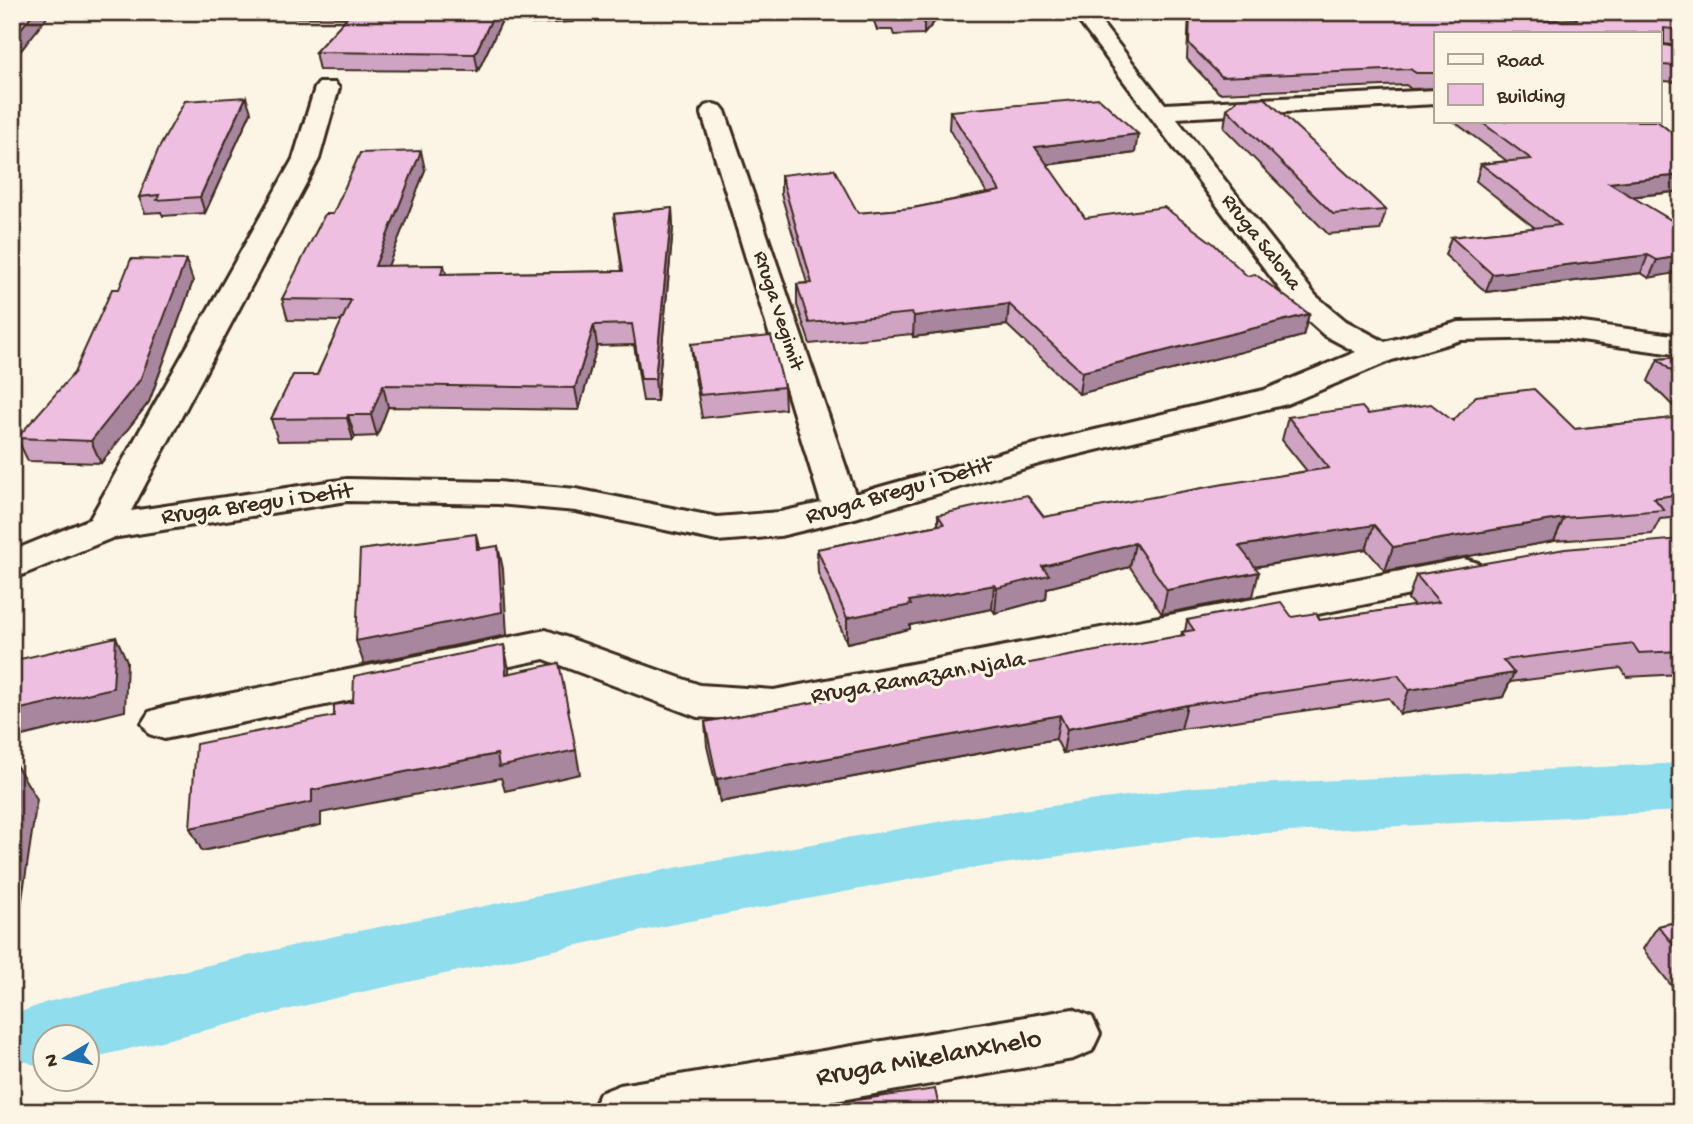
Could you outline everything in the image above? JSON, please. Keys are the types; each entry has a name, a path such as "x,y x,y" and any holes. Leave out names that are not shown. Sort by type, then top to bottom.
{"street":[{"name":"Rruga Salona","path":"1082,12 1305,302 1335,328 1381,353"},
{"path":"104,527 306,159 327,88"},
{"path":"1159,111 1434,97"},
{"name":"Rruga Vegimit","path":"713,111 842,510"},
{"name":"Rruga Bregu i Detit","path":"12,566 104,527 347,490 498,493 576,500 717,529 780,524 842,510 1031,454 1275,397 1381,353 1459,331 1560,329 1680,336"},
{"name":"Rruga Ramazan Njala","path":"164,723 546,644 696,701 774,705 1505,565"},
{"name":"Rruga Mikelanxhelo","path":"620,1112 1073,1034"}],"building":[{"path":"12,12 34,12 12,40"},
{"path":"352,12 495,12 475,54 315,52"},
{"path":"531,12 573,12 573,13 531,15"},
{"path":"875,12 932,12 924,20 894,21 892,17 877,17"},
{"path":"1190,12 1505,12 1538,21 1577,19 1573,12 1681,12 1681,30 1664,28 1664,45 1681,48 1681,66 1662,65 1662,32 1434,32 1434,73 1416,73 1410,69 1222,77 1189,44"},
{"path":"246,97 200,197 157,200 159,195 139,197 158,150 185,101"},
{"path":"1099,98 1138,134 1035,147 1085,218 1164,207 1214,244 1247,276 1255,274 1309,314 1082,372 1009,304 914,316 912,313 809,323 797,284 812,283 781,175 834,169 858,213 913,208 1000,191 950,111"},
{"path":"1265,98 1386,210 1333,214 1227,109 1238,99"},
{"path":"1481,122 1658,122 1681,140 1681,175 1609,183 1681,226 1681,256 1657,260 1648,255 1492,274 1451,237 1560,225 1481,164 1531,159"},
{"path":"421,151 375,266 444,265 441,274 623,271 614,214 672,208 655,379 641,379 632,324 594,325 575,388 383,385 371,415 271,419 293,375 317,375 351,300 282,299 325,214 333,214 360,153"},
{"path":"131,259 186,260 140,380 91,441 17,438 74,373 112,289 119,289"},
{"path":"771,336 784,387 700,395 691,344"},
{"path":"1681,357 1681,380 1658,359"},
{"path":"1534,389 1575,429 1681,417 1681,494 1654,498 1664,510 1564,518 1393,547 1374,525 1239,546 1259,572 1167,590 1135,543 1042,566 1049,575 997,588 994,585 909,601 911,605 847,618 817,549 944,524 938,515 1027,495 1044,517 1329,468 1288,417 1362,407 1368,414 1431,404 1453,421 1476,396"},
{"path":"476,534 477,549 498,546 502,612 356,641 360,550"},
{"path":"1681,539 1681,651 1639,653 1633,644 1503,660 1514,673 1409,690 1398,675 1187,705 1067,729 1060,715 717,779 705,722 1184,635 1182,632 1194,630 1187,620 1281,602 1292,617 1316,613 1320,620 1439,602 1416,575 1565,549"},
{"path":"116,637 113,688 12,711 12,684 16,660"},
{"path":"504,645 506,674 559,663 576,750 499,767 497,754 312,790 312,802 190,828 196,744 334,716 334,705 353,702 354,676"},
{"path":"16,765 12,791 12,766"},
{"path":"1681,921 1681,954 1658,926"},
{"path":"935,1089 940,1112 805,1112 805,1107"}],"waterway":[{"path":"101,1023 344,965 674,896 961,844 1195,812 1681,787"}]}
